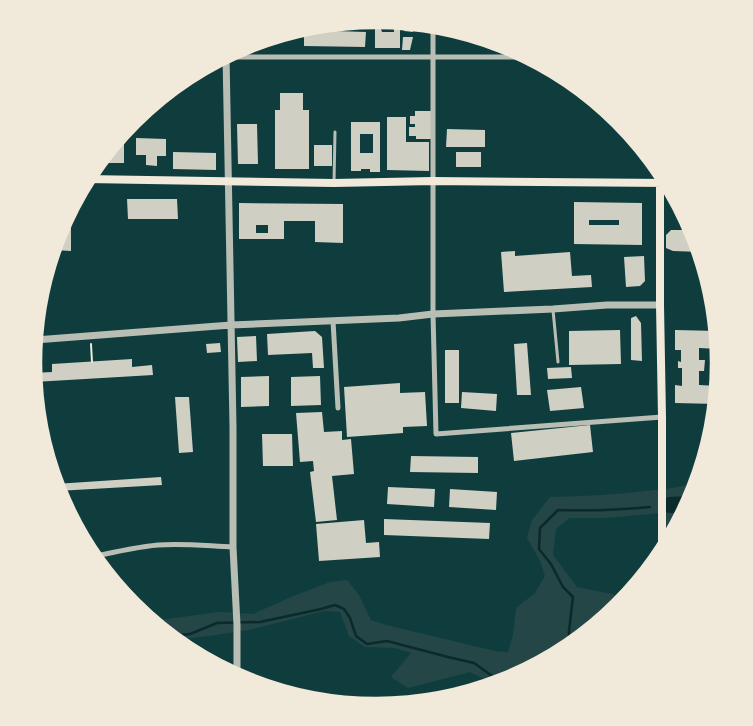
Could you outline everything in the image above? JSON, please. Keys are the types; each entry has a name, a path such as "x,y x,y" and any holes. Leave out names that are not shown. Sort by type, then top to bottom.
{"main road":[{"path":"97,179 334,183 433,181 659,183"},
{"path":"660,184 662,538"}],"street":[{"path":"433,32 432,314 436,434 662,417"},
{"path":"241,56 514,57"},
{"path":"225,63 233,427 233,547 237,668"},
{"path":"42,339 231,325 399,318 432,314 553,310 607,305 660,305"},
{"path":"333,321 338,408"},
{"path":"102,555 157,545 180,544 233,547"}],"lane":[{"path":"334,183 335,132"},
{"path":"553,310 558,362"}],"path":[{"path":"90,336 92,362"}],"shaded area":[{"path":"689,484 663,538 662,513 605,518 569,518 556,529 553,555 577,587 618,596 598,615 563,642 525,664 486,680 470,672 408,688 391,677 411,653 395,648 365,647 349,636 340,612 324,611 249,630 185,639 161,620 219,612 253,614 330,582 347,580 359,595 371,620 495,651 508,652 513,635 516,608 535,593 545,576 540,561 527,538 532,520 550,497 660,490"}],"building":[{"path":"394,28 400,29 400,48 375,48 375,29 381,29 382,32 394,32"},
{"path":"404,29 413,29 413,32 404,31"},
{"path":"329,31 366,32 365,47 304,46 304,36 311,34"},
{"path":"403,37 413,37 410,50 402,50"},
{"path":"280,93 303,93 303,110 309,110 309,169 275,169 275,110 280,110"},
{"path":"415,111 431,111 431,139 416,139 416,136 409,136 409,127 415,127 415,124 410,124 410,116 415,116"},
{"path":"387,117 406,117 406,142 429,142 429,171 387,170"},
{"path":"351,122 380,122 380,172 370,172 370,169 351,171","holes":["360,134 373,134 373,153 360,153"]},
{"path":"237,124 257,124 258,164 238,164"},
{"path":"447,129 485,130 485,147 446,147"},
{"path":"136,138 166,139 166,156 157,156 157,166 146,165 146,155 136,155"},
{"path":"124,142 124,163 107,163"},
{"path":"314,145 332,145 332,166 314,166"},
{"path":"173,152 216,153 216,170 173,169"},
{"path":"456,152 481,152 481,167 456,167"},
{"path":"127,199 177,199 178,219 128,219"},
{"path":"574,202 642,203 642,245 574,244","holes":["589,220 619,220 619,225 589,225"]},
{"path":"239,203 343,204 343,243 315,242 315,221 284,221 284,239 239,239","holes":["256,225 268,225 268,233 256,233"]},
{"path":"71,226 71,251 61,250"},
{"path":"671,230 684,230 693,252 673,251 666,248 666,235"},
{"path":"515,251 515,256 570,252 572,276 591,275 592,287 504,292 501,252"},
{"path":"644,256 645,281 640,286 626,287 624,257"},
{"path":"636,316 641,323 642,361 631,360 631,318"},
{"path":"620,330 621,364 569,365 569,331"},
{"path":"675,330 710,331 711,349 699,348 699,360 705,360 704,371 699,371 699,385 711,386 709,404 675,403 675,385 682,386 682,368 678,368 678,361 681,362 681,350 675,350"},
{"path":"315,331 322,337 324,368 313,368 312,353 268,355 267,334"},
{"path":"256,336 257,361 238,362 237,337"},
{"path":"220,343 221,352 207,353 206,344"},
{"path":"527,343 531,395 517,395 514,344"},
{"path":"445,350 459,350 459,403 445,403"},
{"path":"132,359 132,367 152,365 153,375 42,382 41,373 52,372 52,364"},
{"path":"571,367 572,378 548,379 547,368"},
{"path":"269,376 269,406 241,407 241,377"},
{"path":"320,376 321,405 291,406 291,377"},
{"path":"400,383 400,393 425,392 427,426 403,427 403,433 347,437 344,387"},
{"path":"581,387 584,408 550,411 547,390"},
{"path":"462,392 497,394 496,411 461,408"},
{"path":"175,397 189,397 193,452 179,453"},
{"path":"322,412 324,432 342,431 342,440 351,439 354,474 332,476 337,520 316,522 310,472 314,471 313,461 300,462 296,413"},
{"path":"590,425 593,452 514,461 511,433"},
{"path":"262,434 292,434 293,466 263,466"},
{"path":"411,456 478,457 478,473 410,472"},
{"path":"161,477 162,485 67,490 64,483"},
{"path":"388,487 435,489 434,507 387,504"},
{"path":"450,489 497,492 496,510 449,507"},
{"path":"384,519 490,523 489,539 384,535"},
{"path":"364,520 366,543 379,542 380,557 319,561 316,524"}],"waterway":[{"path":"670,505 680,504"},
{"path":"569,638 573,597 563,587 551,564 539,549 540,528 558,510 650,507"},
{"path":"180,635 190,634 217,623 260,622 335,605 344,609 350,618 356,636 367,644 387,641 474,663 494,677"}]}
